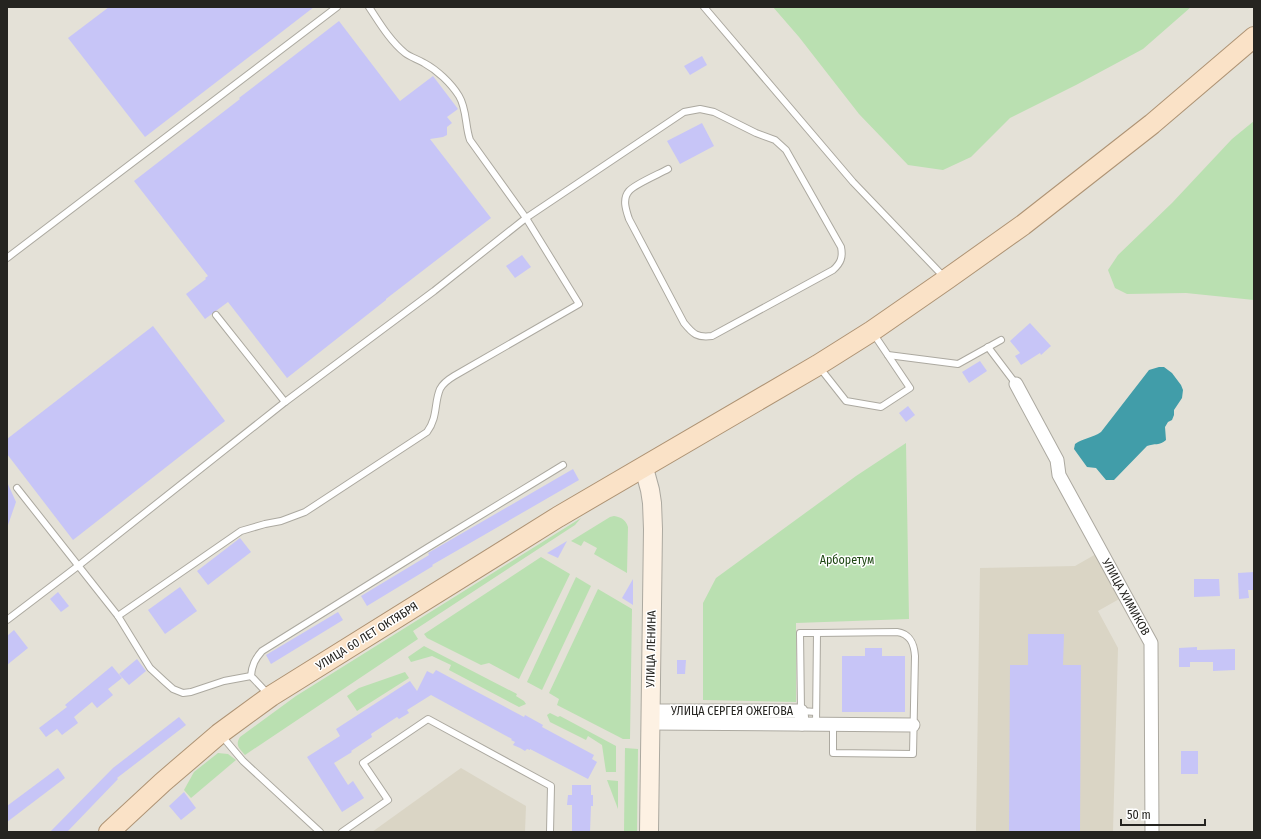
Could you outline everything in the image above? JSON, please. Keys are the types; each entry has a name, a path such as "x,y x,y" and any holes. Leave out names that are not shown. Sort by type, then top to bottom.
{"main road":[{"name":"УЛИЦА 60 ЛЕТ ОКТЯБРЯ","path":"109,832 163,782 219,734 271,696 545,525 818,365 872,331 947,280 1024,225 1152,124 1254,37"},
{"name":"УЛИЦА ЛЕНИНА","path":"644,468 652,503 649,832"}],"street":[{"name":"УЛИЦА ХИМИКОВ","path":"1016,384 1057,460 1059,475 1151,643 1152,832"},
{"name":"УЛИЦА СЕРГЕЯ ОЖЕГОВА","path":"650,717 816,718 833,724 914,725"}],"lane":[{"path":"7,258 337,7"},
{"path":"118,616 241,531 250,527 281,521 305,512 427,432 432,426 440,389 445,383 454,376 579,304 526,218 470,140 466,130 463,104 451,86 438,73 400,49 368,7"},
{"path":"704,7 853,182 947,280"},
{"path":"7,620 78,566 285,402 434,291 526,218 684,112 700,109 714,112 756,133 775,140 786,150 840,247 842,256 839,264 833,270 712,336 697,336 690,331 684,323 625,209 629,191 668,169"},
{"path":"216,315 285,402"},
{"path":"818,365 846,401 881,407 910,388 872,331"},
{"path":"888,355 958,364 1001,340"},
{"path":"988,347 1016,384"},
{"path":"250,676 251,668 255,659 262,651 427,548 563,466"},
{"path":"17,488 118,616 150,668 173,689 183,693 191,692 224,681 250,676"},
{"path":"802,718 800,633 897,632 908,636 913,645 915,656 914,754 833,753 833,724"},
{"path":"816,718 817,633"},
{"path":"250,676 271,696"},
{"path":"342,832 388,800 364,763 428,719 551,786 550,832"},
{"path":"219,734 243,760 320,832"}],"shaded area":[{"path":"1096,554 1121,598 1098,611 1118,648 1113,832 976,832 980,568 1075,566"},
{"path":"461,768 526,806 525,832 372,832"}],"green space":[{"path":"773,7 1191,7 1143,49 1010,118 971,157 943,170 908,165 859,114 799,37"},
{"path":"1254,121 1254,300 1186,293 1127,294 1115,288 1108,270 1118,255 1172,203 1232,139"},
{"name":"Арборетум","path":"906,443 909,619 796,623 796,702 703,700 703,603 716,578 856,476"},
{"path":"614,516 623,519 628,527 627,573 594,554 597,548 584,541 581,546 571,541"},
{"path":"581,518 575,525 413,631 418,639 245,755 239,748 238,742 240,737 296,696"},
{"path":"541,557 570,574 519,679 489,663 481,665 427,638 424,634"},
{"path":"576,577 591,586 542,690 527,682"},
{"path":"598,589 632,609 630,739 623,739 557,705 559,699 549,693"},
{"path":"424,646 517,694 516,696 526,704 519,707 449,670 451,665 432,656 411,662 408,657"},
{"path":"405,672 409,678 357,711 347,696 359,688"},
{"path":"550,713 558,717 560,716 616,746 616,772 606,772 602,745 588,736 586,740 550,722 547,715"},
{"path":"625,748 638,749 637,832 624,832"},
{"path":"218,753 228,754 236,760 191,798 184,790 194,772"},
{"path":"607,780 618,781 618,809"}],"water":[{"path":"1164,367 1172,373 1183,390 1182,398 1174,410 1172,420 1168,422 1165,427 1166,440 1161,443 1147,446 1114,480 1106,480 1096,468 1087,467 1074,449 1075,444 1101,432 1149,370"}],"building":[{"path":"109,7 314,7 145,137 68,38"},
{"path":"339,21 400,101 433,76 458,109 447,117 452,123 447,127 447,135 430,139 491,218 287,378 228,302 205,319 186,294 208,276 134,181"},
{"path":"702,56 707,65 690,75 684,66"},
{"path":"702,123 714,146 680,164 667,141"},
{"path":"522,255 531,267 515,278 506,266"},
{"path":"1030,323 1051,346 1041,355 1040,353 1021,365 1015,356 1020,353 1010,341"},
{"path":"153,326 225,421 73,540 7,454 7,439"},
{"path":"980,361 987,371 969,383 962,372"},
{"path":"908,406 915,415 906,422 899,413"},
{"path":"573,469 579,480 432,565 433,566 367,606 361,596 429,555 428,553"},
{"path":"7,482 16,502 8,525 7,525"},
{"path":"240,538 251,552 208,585 197,571"},
{"path":"567,541 558,558 547,553"},
{"path":"1254,572 1254,590 1248,590 1249,598 1239,599 1238,573"},
{"path":"633,579 633,605 622,598"},
{"path":"1194,579 1219,579 1220,596 1194,597"},
{"path":"180,587 197,611 165,634 148,610"},
{"path":"58,592 69,606 61,612 50,599"},
{"path":"338,612 343,620 271,664 266,655"},
{"path":"14,630 28,648 7,665 7,636"},
{"path":"1028,634 1064,634 1063,665 1081,665 1080,832 1009,832 1010,665 1028,665"},
{"path":"1197,647 1197,650 1235,649 1235,670 1213,671 1213,662 1190,662 1190,667 1179,667 1179,648"},
{"path":"865,648 882,648 882,656 905,656 905,712 842,712 842,656 865,656"},
{"path":"137,659 146,671 129,685 119,674"},
{"path":"677,660 686,660 685,674 677,674"},
{"path":"112,666 122,678 108,689 113,695 97,708 92,702 74,717 78,723 62,735 57,729 46,737 39,728 67,707 65,705"},
{"path":"436,670 524,717 525,715 543,725 542,727 594,755 592,759 597,762 588,779 530,749 525,751 513,745 515,742 511,740 512,739 431,695 407,710 409,713 399,719 397,717 371,734 372,737 334,763 348,785 353,781 364,798 342,812 307,757 340,736 336,729 410,681 417,691 427,671 433,674"},
{"path":"179,717 186,725 117,778 118,779 67,832 50,832 113,768"},
{"path":"1181,751 1198,751 1198,774 1181,774"},
{"path":"58,768 65,778 7,822 7,806"},
{"path":"572,785 591,785 593,806 591,806 590,832 572,832 572,805 567,805 568,795 572,795"},
{"path":"184,792 196,808 181,820 169,806"}]}
